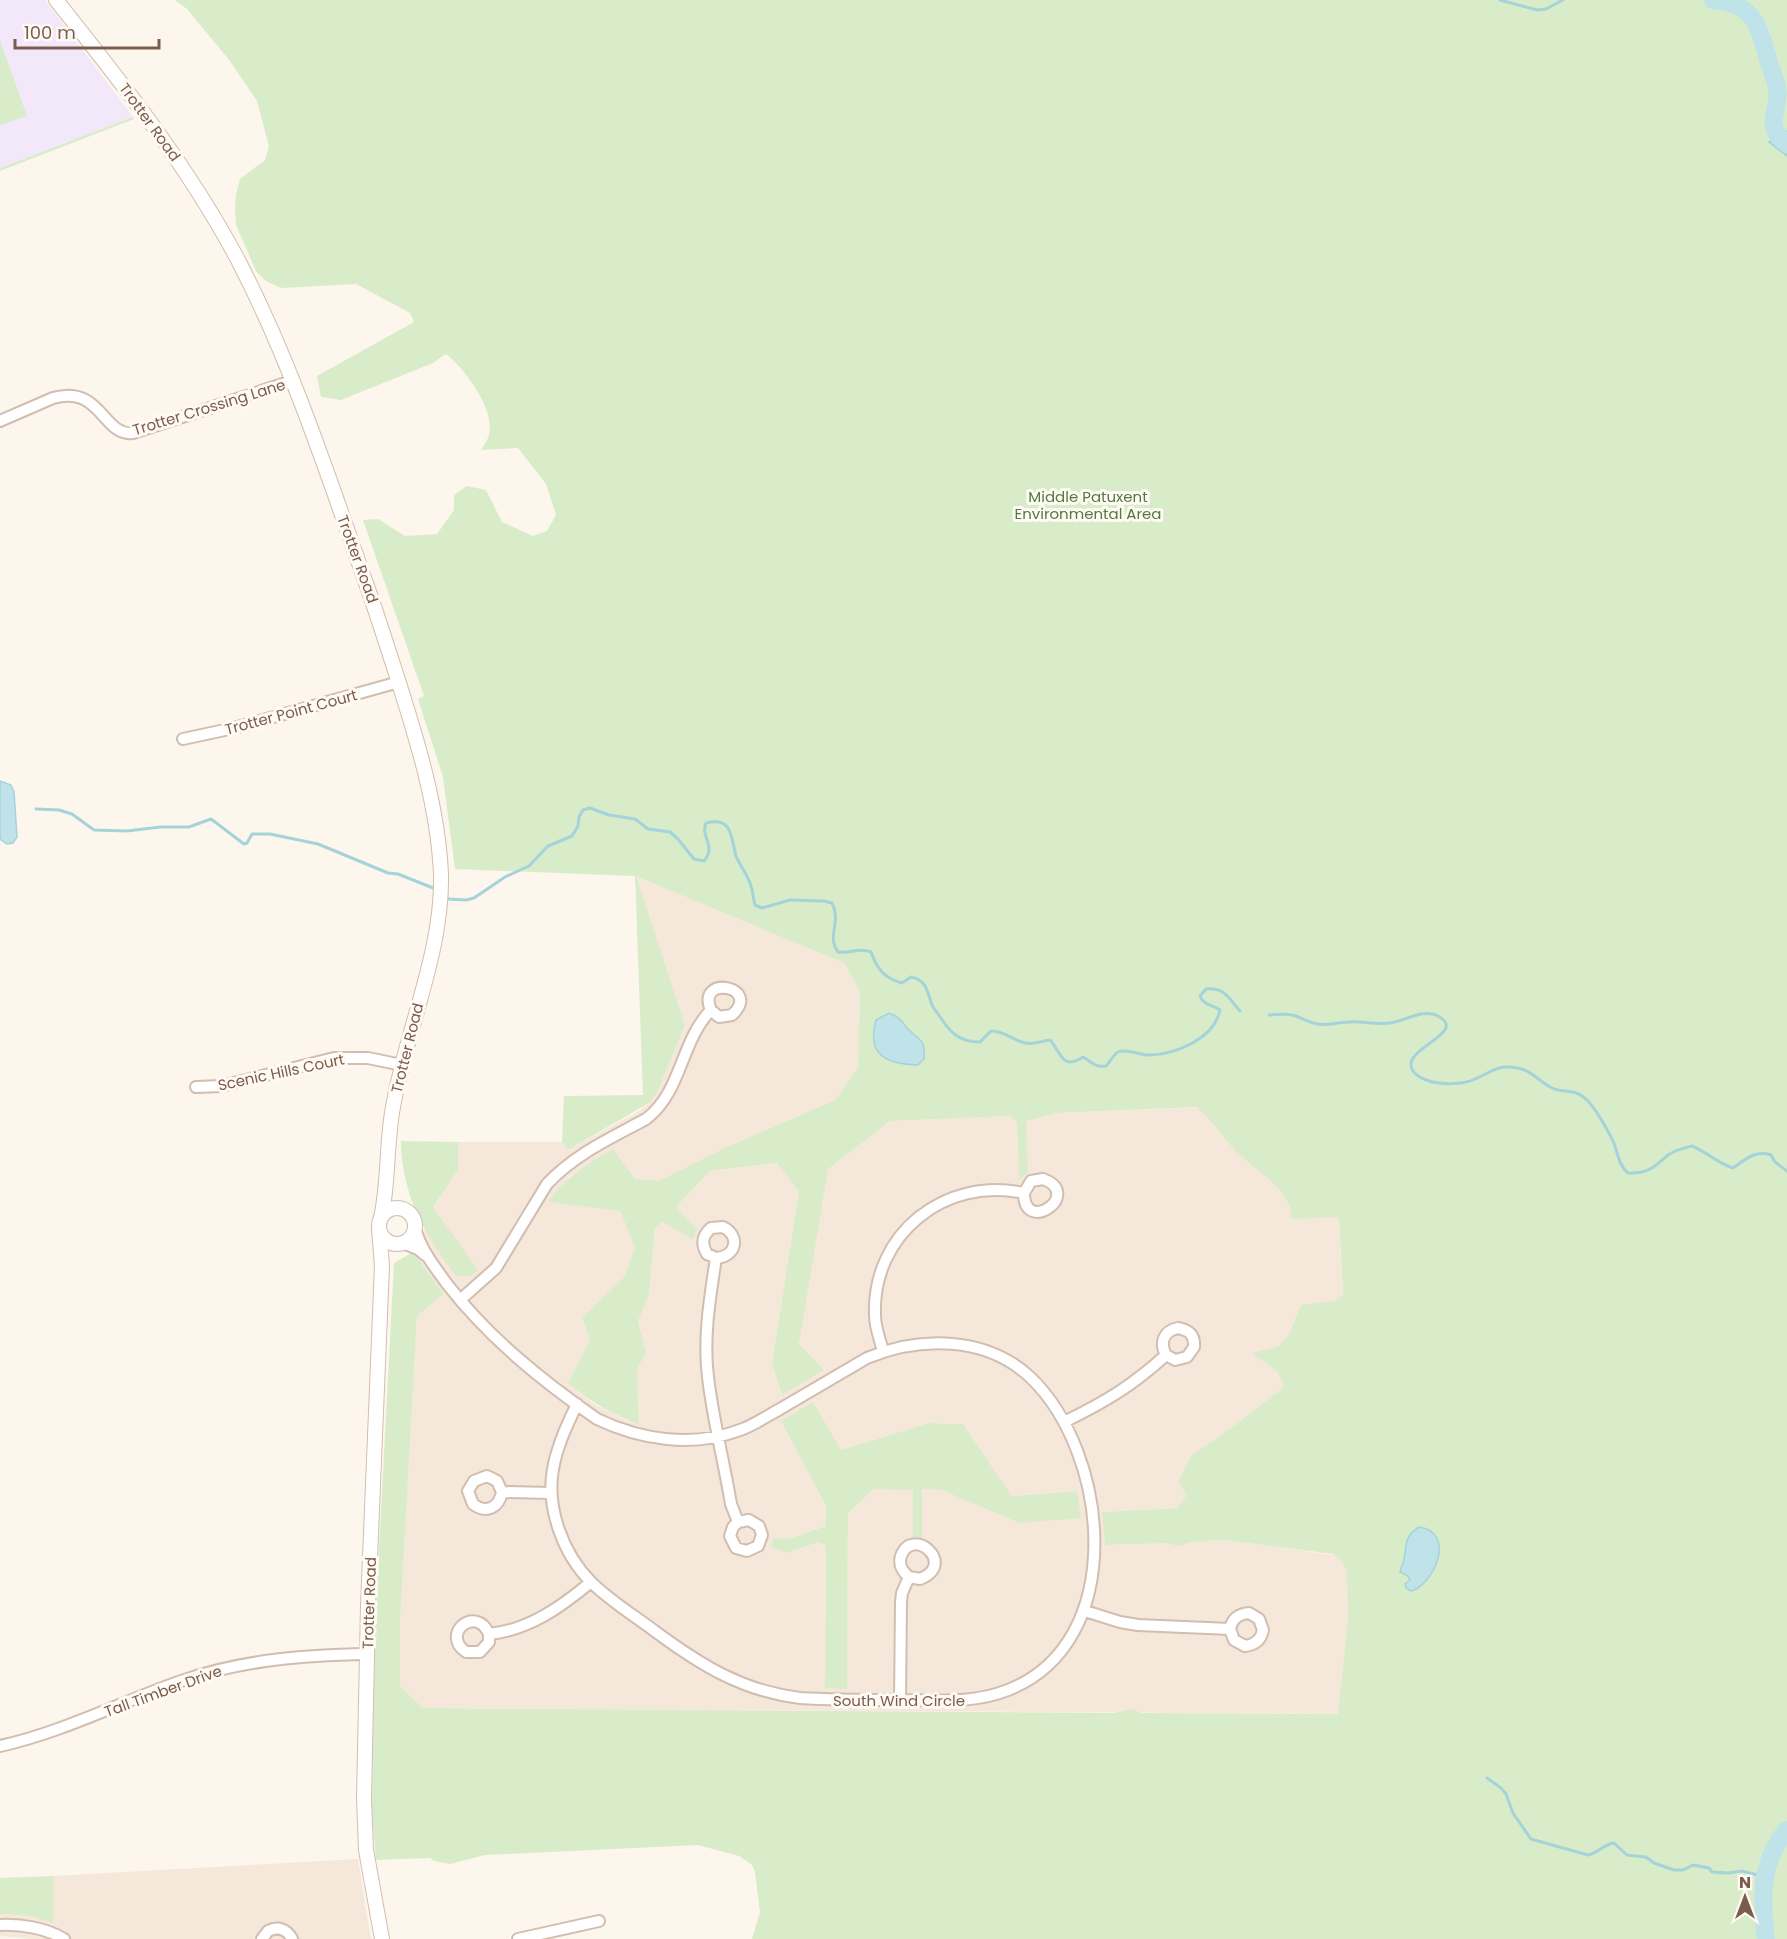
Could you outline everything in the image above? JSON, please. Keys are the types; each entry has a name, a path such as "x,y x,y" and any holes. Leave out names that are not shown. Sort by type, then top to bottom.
{"street":[{"name":"Trotter Road","path":"56,0 185,169 258,302 292,381 368,586 412,722 431,798 441,875 440,897 432,948 392,1109 386,1167 386,1198 380,1224 381,1266 367,1654 364,1824 370,1875 382,1939"},
{"name":"Trotter Crossing Lane","path":"0,421 53,398 76,396 92,402 121,431 133,433 292,381"},
{"name":"Trotter Point Court","path":"183,740 399,682"},
{"path":"460,1300 496,1268 547,1184 558,1172 582,1154 646,1119 663,1104 696,1027 711,1010"},
{"name":"Scenic Hills Court","path":"196,1087 222,1086 334,1058 368,1058 402,1065"},
{"path":"381,1266 390,1251 411,1237 415,1228 413,1217 392,1194 386,1182"},
{"path":"883,1351 875,1317 878,1281 884,1262 905,1230 920,1216 950,1198 983,1190 999,1189 1024,1193"},
{"path":"402,1243 387,1241 380,1224 388,1210 399,1208 405,1210"},
{"name":"South Wind Circle","path":"415,1228 427,1257"},
{"name":"South Wind Circle","path":"402,1243 418,1248 427,1257 477,1320 510,1352 577,1404 612,1426 648,1437 684,1440 719,1436 740,1430 756,1423 867,1358 883,1351 913,1344 929,1342 956,1344 982,1350 1013,1365 1041,1389 1064,1422 1086,1481 1092,1512 1093,1561 1089,1595 1084,1611 1076,1629 1054,1659 1025,1682 990,1696 961,1702 800,1698 749,1687 691,1658 591,1582 569,1552 555,1517 551,1493 552,1470 577,1404"},
{"path":"716,1258 708,1314 709,1385 731,1504 738,1522"},
{"path":"1064,1422 1109,1400 1166,1355"},
{"path":"502,1492 551,1493"},
{"path":"900,1700 901,1602 909,1577"},
{"path":"489,1634 518,1629 543,1617 591,1582"},
{"path":"1084,1611 1138,1625 1230,1629"},
{"name":"Tall Timber Drive","path":"0,1746 61,1729 182,1681 237,1665 289,1657 367,1654"},
{"path":"518,1939 599,1921"},
{"path":"0,1925 26,1926 64,1939"},
{"path":"262,1939 268,1931 280,1928 287,1931 291,1939"}],"shaded area":[{"path":"0,0 45,0 133,117 0,168"},
{"path":"635,875 844,963 860,992 858,1068 835,1100 729,1146 659,1182 635,1179 613,1149 570,1176 549,1202 620,1211 635,1248 624,1277 582,1318 590,1340 568,1383 596,1405 626,1420 639,1423 637,1370 646,1352 638,1320 649,1295 655,1228 662,1222 693,1238 697,1229 676,1207 710,1171 778,1163 799,1191 772,1363 782,1395 799,1344 828,1168 890,1121 1010,1116 1017,1123 1019,1178 1028,1173 1025,1121 1057,1113 1255,1105 1339,1217 1349,1419 1236,1438 1177,1508 1103,1512 1105,1545 1224,1540 1357,1558 1365,1714 423,1708 400,1686 400,1625 417,1316 444,1294 416,1256 411,1253 425,1229 455,1275 433,1207 458,1170 458,1142 562,1142 568,1150 639,1111 649,1103 657,1093 685,1025","holes":["781,1421 841,1450 929,1423 963,1424 1012,1496 1076,1491 1019,1523 941,1490 922,1489 921,1538 913,1537 913,1489 874,1489 848,1513 847,1688 825,1688 826,1546 819,1542 786,1553 788,1539 826,1526 826,1506"]},
{"path":"358,1859 371,1939 32,1939 0,1936 0,1914 32,1916 53,1922 53,1876"}],"green space":[{"name":"Middle Patuxent Environmental Area","path":"175,0 1787,0 1787,1939 752,1939 760,1912 752,1865 739,1856 698,1845 485,1855 450,1864 430,1858 376,1860 372,1810 375,1625 394,1263 411,1253 416,1256 444,1294 417,1316 400,1625 400,1686 423,1708 1114,1713 1132,1709 1142,1713 1338,1714 1348,1621 1347,1570 1339,1558 1333,1554 1224,1540 1190,1542 1179,1546 1166,1543 1105,1545 1102,1512 1177,1508 1187,1495 1178,1482 1191,1456 1284,1387 1278,1372 1252,1353 1278,1347 1289,1335 1301,1305 1335,1301 1343,1294 1339,1217 1292,1219 1290,1208 1280,1190 1235,1150 1197,1107 1057,1113 1026,1121 1028,1173 1019,1179 1017,1123 1010,1116 890,1121 828,1169 799,1344 824,1370 782,1395 772,1363 799,1191 777,1163 710,1171 676,1207 697,1229 693,1239 662,1222 655,1228 649,1295 638,1321 646,1352 637,1370 639,1424 602,1407 568,1383 590,1340 582,1318 624,1277 635,1248 620,1211 548,1202 569,1178 613,1149 635,1179 659,1181 729,1146 835,1100 858,1068 860,992 844,963 636,876 685,1025 657,1093 649,1103 568,1150 562,1142 564,1096 643,1095 635,876 455,869 443,777 418,699 424,696 363,520 378,519 405,536 437,534 454,510 454,495 467,486 486,490 502,522 533,536 547,531 556,515 546,484 518,448 481,450 488,438 490,428 484,404 470,380 446,354 433,363 341,400 321,397 317,376 414,322 410,313 356,284 281,288 266,281 256,271 236,225 235,210 240,179 265,160 269,146 257,101 230,61 187,9"},
{"path":"0,40 27,116 0,125"},
{"path":"133,117 134,119 0,171 0,168"},
{"path":"401,1141 458,1142 458,1170 433,1207 478,1270 470,1277 455,1275 425,1229 410,1196 405,1178"},
{"path":"813,1402 841,1450 929,1423 963,1424 1012,1496 1077,1491 1081,1518 1019,1523 941,1490 922,1489 922,1538 913,1538 913,1490 874,1489 848,1513 847,1689 825,1688 826,1546 819,1542 786,1553 771,1547 773,1538 788,1539 826,1526 826,1506 781,1421"},
{"path":"53,1876 53,1923 31,1916 0,1914 0,1878"}],"water":[{"path":"1787,131 1787,156 1769,142"},
{"path":"0,781 11,785 14,792 17,837 13,843 7,844 0,839"},
{"path":"889,1013 895,1015 923,1043 924,1059 918,1065 888,1060 877,1050 874,1042 876,1020"},
{"path":"1419,1527 1431,1531 1437,1538 1438,1559 1427,1579 1420,1587 1411,1591 1406,1588 1405,1584 1410,1580 1408,1576 1400,1571 1406,1543 1410,1535"}],"waterway":[{"path":"1500,0 1537,10 1546,9 1563,0"},
{"path":"1713,0 1738,6 1747,12 1758,28 1774,76 1778,97 1773,124 1779,137 1787,144"},
{"path":"448,899 474,898 505,877 529,866 548,846 572,836 583,810 590,808 609,815 635,819 648,829 670,832 694,859 704,861 709,851 705,833 706,823 715,822 721,823 729,830 736,856 750,882 755,905 762,908 790,900 832,903 835,910 833,940 838,952 862,950 871,952 879,968 890,978 902,983 911,977 920,980 945,1024 962,1039 980,1042 991,1031 1000,1032 1020,1042 1034,1043 1050,1040 1066,1061 1076,1061 1083,1057 1099,1066 1106,1066 1118,1052 1160,1054 1182,1048 1202,1037 1210,1029 1220,1010 1202,999 1200,996 1206,989 1222,992 1240,1011"},
{"path":"36,809 59,810 72,814 94,830 127,831 160,827 189,827 211,819 244,844 252,834 270,834 318,844 388,873 398,874 433,888"},
{"path":"1269,1015 1289,1014 1325,1025 1345,1022 1390,1023 1421,1014 1433,1014 1445,1022 1446,1028 1441,1035 1416,1054 1412,1061 1412,1069 1416,1074 1431,1082 1458,1083 1470,1081 1495,1069 1510,1067 1527,1071 1552,1088 1579,1094 1591,1104 1613,1141 1622,1166 1628,1173 1646,1171 1671,1153 1692,1146 1733,1168 1755,1155 1771,1155 1775,1162 1787,1171"},
{"path":"1487,1778 1506,1794 1513,1813 1531,1839 1588,1855 1614,1843 1627,1855 1646,1857 1654,1863 1674,1870 1683,1870 1693,1865 1709,1868 1712,1872 1742,1871 1765,1877"},
{"path":"1766,1939 1763,1910 1764,1882 1772,1855 1787,1830"}]}
